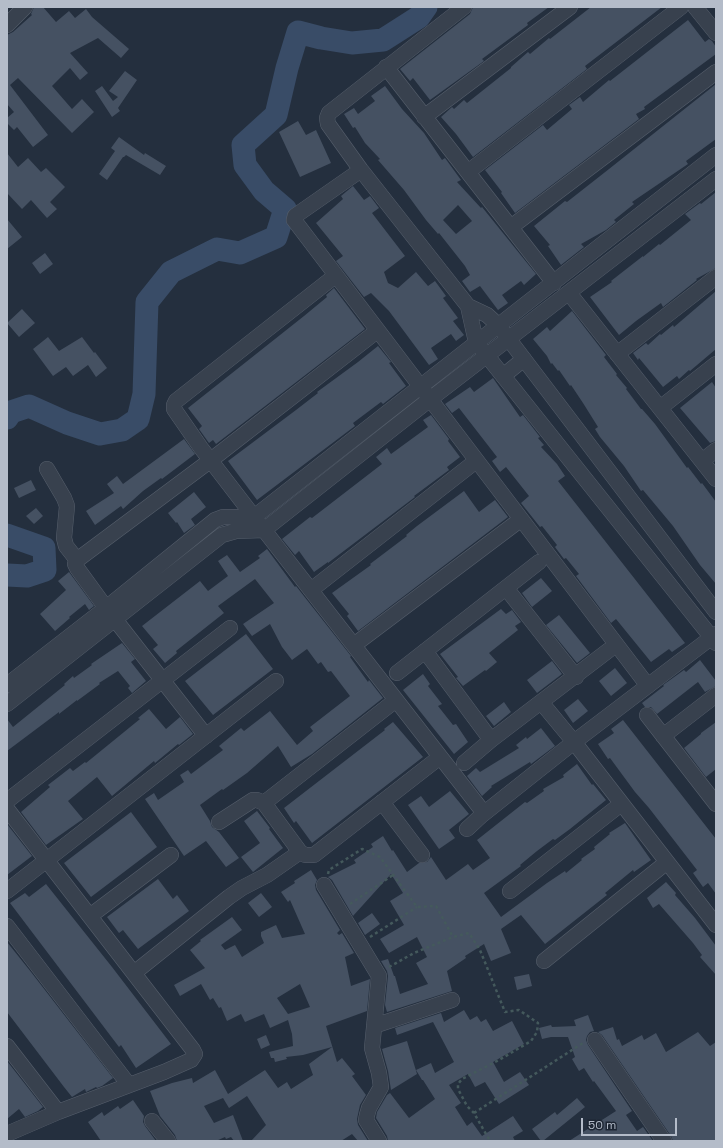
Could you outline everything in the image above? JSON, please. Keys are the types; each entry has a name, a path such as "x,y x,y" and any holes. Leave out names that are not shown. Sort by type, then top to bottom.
{"street":[{"path":"7,25 25,7"},
{"path":"464,7 329,113 327,118 328,124 361,170 468,306 476,342 715,638 574,742 484,813 467,829"},
{"path":"424,117 570,7"},
{"path":"468,172 681,7"},
{"path":"695,7 716,32"},
{"path":"386,67 554,283"},
{"path":"511,227 716,72"},
{"path":"7,704 215,520 223,517 254,517 716,155"},
{"path":"361,170 293,218 419,387 648,686"},
{"path":"7,685 222,535 236,531 264,530 429,400 716,179"},
{"path":"335,276 180,398 174,405 175,412 264,530 484,813"},
{"path":"617,354 716,277"},
{"path":"569,293 716,479"},
{"path":"468,306 487,315 498,325 716,612"},
{"path":"206,736 110,614 76,568 77,560 211,460 377,331"},
{"path":"503,376 524,360"},
{"path":"660,408 716,364"},
{"path":"702,461 716,450"},
{"path":"311,590 476,461"},
{"path":"47,469 67,506 64,538 66,546 77,560"},
{"path":"354,645 520,520"},
{"path":"397,673 539,562"},
{"path":"506,588 576,677"},
{"path":"7,801 230,628"},
{"path":"425,650 492,740"},
{"path":"464,763 609,650"},
{"path":"7,891 276,681"},
{"path":"663,736 716,695"},
{"path":"264,803 396,700"},
{"path":"541,702 574,742 716,925"},
{"path":"647,715 715,800"},
{"path":"219,822 253,800 256,800 264,803 300,852 305,856 314,855 440,757"},
{"path":"382,802 422,855"},
{"path":"510,891 621,804"},
{"path":"7,810 195,1054 190,1060 58,1112 7,1134"},
{"path":"134,973 229,897 242,888 267,875 300,852"},
{"path":"90,916 171,855"},
{"path":"544,961 667,862"},
{"path":"324,885 378,973 379,983 372,1048 381,1087 369,1108 366,1120 379,1141"},
{"path":"7,926 129,1085"},
{"path":"374,1026 452,1000"},
{"path":"595,1040 664,1141"},
{"path":"7,1046 58,1112"},
{"path":"152,1121 168,1141"}],"path":[{"path":"324,885 329,870 362,849 380,857 417,907"},
{"path":"340,911 392,875"},
{"path":"360,944 417,907 436,906 454,937"},
{"path":"378,973 414,953 454,937 469,933 480,950 505,1012 519,1010 538,1023 537,1032 531,1041 499,1060 462,1079 458,1084 458,1089 464,1100 474,1113 490,1141"},
{"path":"474,1113 581,1044 595,1040"}],"building":[{"path":"34,7 43,7 56,22 69,11 75,18 86,9 92,17 129,49 121,58 98,38 70,53 88,73 80,80 70,68 52,86 72,109 82,99 94,112 72,133 18,78 10,85 48,135 33,147 17,127 14,130 7,123 7,118 14,112 7,104 7,35 13,32 32,15 31,14"},
{"path":"473,7 549,7 527,23 528,25 482,59 484,61 430,100 413,78 410,81 400,69 470,14"},
{"path":"591,7 662,7 585,66 587,69 473,157 441,117 452,107 454,109 464,100 467,103 511,68 528,52 530,54"},
{"path":"688,20 705,42 709,39 712,41 716,47 716,54 644,107 645,109 636,114 639,119 515,213 501,193 502,192 485,170 543,125 547,130 572,109 569,105 580,97 583,102 609,80 610,81"},
{"path":"125,71 137,80 118,108 120,111 112,117 95,91 102,86 113,101 118,97 109,91"},
{"path":"716,84 716,139 686,161 688,164 632,202 634,204 614,220 616,222 606,230 581,244 584,247 561,265 548,246 550,245 534,226 565,201 567,202"},
{"path":"385,86 402,109 424,133 442,160 445,158 461,180 457,182 481,208 482,207 536,274 524,285 521,281 502,295 508,303 498,310 480,286 470,292 462,281 470,275 465,266 378,160 380,159 365,143 355,127 353,128 344,114 354,108 358,114 375,101 371,96","holes":["458,205 472,221 456,234 443,220"]},
{"path":"298,121 306,135 316,130 331,163 300,177 279,132"},
{"path":"119,137 144,155 145,153 166,166 160,175 126,155 107,180 99,174 115,151 111,148"},
{"path":"7,153 18,167 28,158 41,172 46,168 65,187 50,202 57,209 47,218 31,200 22,209 7,193"},
{"path":"353,186 364,200 370,196 379,208 372,213 405,256 384,272 388,283 398,288 416,272 428,286 435,281 446,296 443,298 458,318 453,321 464,335 456,341 451,334 431,348 438,359 429,365 389,311 371,293 364,297 336,261 343,256 316,223 343,199 341,196"},
{"path":"716,192 716,268 696,279 697,280 663,307 661,303 619,335 590,297 612,282 611,281 691,220 685,214"},
{"path":"7,219 22,237 7,249"},
{"path":"45,253 53,264 40,274 32,263"},
{"path":"334,288 365,329 216,444 213,440 209,443 199,429 202,426 188,408 304,316 327,297 326,295"},
{"path":"716,291 716,349 679,379 677,376 663,387 633,353 646,343 648,345 673,325 674,327"},
{"path":"22,309 35,323 19,337 7,323"},
{"path":"572,311 606,355 604,357 641,409 655,424 687,468 688,467 701,484 702,483 716,502 716,584 700,565 673,526 643,490 641,491 624,466 600,437 595,429 598,427 571,385 570,386 559,370 558,371 552,363 551,364 547,356 533,339 547,327 550,331"},
{"path":"48,337 59,351 82,337 107,368 96,377 88,365 73,376 66,367 53,376 33,349"},
{"path":"378,346 391,362 389,363 406,386 383,404 381,402 353,423 355,426 257,500 228,461"},
{"path":"493,378 520,417 523,415 540,437 538,438 544,445 541,447 557,464 565,476 558,481 685,643 672,652 669,649 651,662 616,619 611,623 576,576 579,574 566,558 564,559 555,547 557,545 521,503 529,496 506,467 500,472 492,461 497,457 459,408 452,413 445,404 470,387 474,392"},
{"path":"712,382 716,388 716,441 710,443 680,408"},
{"path":"431,415 460,457 447,467 449,470 414,496 415,497 314,572 299,551 295,555 282,539 382,464 376,457 387,448 391,454 428,427 423,420"},
{"path":"184,439 195,454 162,479 161,478 143,491 123,509 121,506 95,525 86,511 114,493 107,484 117,476 123,484"},
{"path":"31,480 36,490 19,498 14,488"},
{"path":"464,491 479,512 495,500 508,517 358,631 347,616 349,614 332,593 371,565 370,564 407,536 406,535 417,526"},
{"path":"194,492 206,507 191,519 195,525 184,533 177,522 176,523 168,513"},
{"path":"36,508 43,516 34,524 26,516"},
{"path":"267,549 295,587 296,586 351,656 350,657 368,682 369,680 383,698 312,754 291,767 278,746 247,773 200,805 212,827 219,832 239,858 226,867 206,841 184,856 145,799 154,793 158,800 184,782 180,775 188,770 191,774 223,750 219,746 241,728 244,731 270,711 297,745 313,731 310,727 350,696 331,671 328,672 321,662 318,664 307,649 292,660 282,647 270,624 252,636 243,624 274,603 255,579 218,606 224,613 176,651 177,653 165,663 153,649 158,645 142,626 200,581 208,591 228,576 218,561 227,555 240,572 260,558 258,556"},
{"path":"69,572 94,606 89,610 85,604 55,631 40,614 66,590 58,581"},
{"path":"541,578 552,591 532,607 522,593"},
{"path":"501,609 506,614 512,610 521,622 515,626 518,630 489,653 497,662 463,686 440,654"},
{"path":"559,615 590,653 577,663 546,625"},
{"path":"246,634 273,669 213,715 185,681"},
{"path":"122,643 135,659 131,662 146,681 132,693 128,688 130,686 118,671 99,683 100,684 59,714 59,712 7,751 7,719 13,727 65,685 64,684 73,676 74,678 92,665 91,664"},
{"path":"700,660 716,681 716,686 705,692 698,682 657,714 651,707 645,707 642,703 664,686 663,685 684,670 686,672"},
{"path":"552,661 562,674 537,693 527,680"},
{"path":"615,668 627,683 611,696 599,681"},
{"path":"423,674 430,684 428,686 442,704 438,706 453,725 456,724 468,742 454,754 403,690"},
{"path":"578,699 588,711 573,723 564,710"},
{"path":"504,702 511,712 494,726 486,716"},
{"path":"149,709 166,729 180,717 193,734 155,763 154,761 112,796 97,777 68,801 83,819 46,845 21,812 50,787 48,785 70,768 73,771 85,762 86,763 140,719 138,718"},
{"path":"623,720 716,839 716,894 708,883 703,887 693,873 697,870 610,758 608,759 598,744 614,733 611,729"},
{"path":"393,722 423,757 312,843 296,821 294,823 284,808 385,730 384,729"},
{"path":"716,722 716,769 706,777 684,748"},
{"path":"541,728 555,746 531,764 530,762 491,786 492,787 482,796 467,776 476,768 480,772 519,748 516,745 526,737 527,739"},
{"path":"577,764 592,785 593,784 606,800 570,829 537,851 520,865 521,866 484,893 501,917 547,883 565,871 566,873 582,860 581,859 595,849 594,847 610,834 609,833 625,823 651,860 634,872 633,870 605,893 607,895 545,944 521,915 501,929 511,953 491,961 484,944 465,956 466,958 447,971 452,991 387,1012 385,1005 388,976 387,971 381,961 388,959 400,994 428,984 416,963 427,957 417,937 389,953 380,939 404,925 390,901 403,893 391,874 353,916 332,880 328,877 356,863 354,860 373,847 371,844 383,836 407,872 419,863 427,862 431,857 446,880 468,864 473,870 490,858 477,840 525,802 527,803 544,791 543,789 564,777 563,775"},
{"path":"450,791 469,814 449,830 455,838 439,849 408,805 421,796 429,807"},
{"path":"257,811 283,848 253,872 241,857 260,843 244,821"},
{"path":"131,812 157,847 91,897 64,863"},
{"path":"7,824 32,856 7,875"},
{"path":"311,870 317,880 315,885 316,890 340,930 337,933 339,935 342,933 354,953 345,957 351,986 370,979 367,1011 326,1026 337,1062 342,1058 355,1074 352,1076 366,1095 360,1105 357,1119 358,1125 368,1141 358,1141 352,1134 341,1141 251,1141 266,1125 247,1096 229,1108 223,1098 204,1106 214,1123 233,1115 243,1141 234,1141 231,1137 226,1139 225,1137 216,1141 177,1141 175,1135 160,1116 150,1091 192,1078 193,1083 215,1070 228,1094 265,1070 278,1088 287,1082 291,1089 313,1075 309,1064 332,1047 303,1055 286,1057 287,1059 275,1062 274,1058 271,1058 269,1052 293,1046 292,1034 288,1020 270,1028 264,1014 245,1022 241,1014 227,1021 221,1007 219,1008 213,998 210,1000 201,984 180,996 174,985 205,968 190,950 201,941 200,940 232,917 242,930 221,945 225,950 235,945 242,957 264,943 261,932 276,925 282,938 305,934 290,900 288,902 281,892 295,883 294,881","holes":["300,984 310,1007 288,1014 277,998"]},
{"path":"158,879 173,899 177,895 189,911 138,949 123,930 119,933 107,917"},
{"path":"666,882 716,946 716,975 700,957 702,955 693,943 659,904 653,908 647,898"},
{"path":"46,884 171,1044 136,1068 121,1045 119,1047 10,903 25,893 29,897"},
{"path":"261,893 272,907 259,917 248,903"},
{"path":"372,913 380,924 365,935 358,923"},
{"path":"7,942 113,1078 102,1086 86,1092 85,1089 72,1097 7,1012"},
{"path":"529,974 532,986 517,990 514,977"},
{"path":"464,1010 470,1020 477,1016 481,1022 486,1019 493,1031 512,1021 524,1044 493,1062 504,1082 520,1072 529,1085 499,1104 485,1082 475,1087 468,1074 449,1085 461,1103 455,1107 467,1126 472,1122 482,1136 513,1116 523,1131 513,1137 515,1141 388,1141 387,1136 376,1118 377,1112 387,1095 390,1093 409,1118 435,1099 416,1070 431,1063 435,1073 454,1062 433,1022 397,1035 395,1028 441,1013 444,1022"},
{"path":"588,1015 594,1031 590,1032 587,1036 586,1040 588,1045 632,1111 626,1115 637,1131 643,1127 653,1141 569,1141 616,1111 584,1068 579,1071 572,1059 575,1057 568,1037 551,1037 542,1039 539,1028 551,1025 552,1027 576,1026 574,1020"},
{"path":"613,1027 617,1040 619,1039 622,1046 642,1035 644,1040 656,1033 666,1052 698,1032 710,1046 716,1042 716,1141 673,1141 602,1035 598,1032"},
{"path":"266,1035 270,1045 261,1049 257,1039"},
{"path":"407,1041 417,1074 391,1090 382,1049"},
{"path":"7,1061 43,1107 38,1111 25,1117 19,1109 7,1119"},
{"path":"577,1098 585,1107 543,1141 541,1141 532,1129 555,1112 557,1115"},
{"path":"133,1100 144,1116 143,1122 145,1126 156,1141 101,1141 88,1122 102,1112 104,1116 118,1106 120,1109"}],"waterway":[{"path":"7,418 11,412 29,406 67,423 100,434 122,430 138,419 144,394 147,302 171,272 217,249 240,253 276,237 285,209 264,191 245,165 243,145 276,115 287,68 298,32 321,38 352,43 383,40 419,17 426,7"},
{"path":"7,535 44,548 45,570 27,576 7,575"}]}
